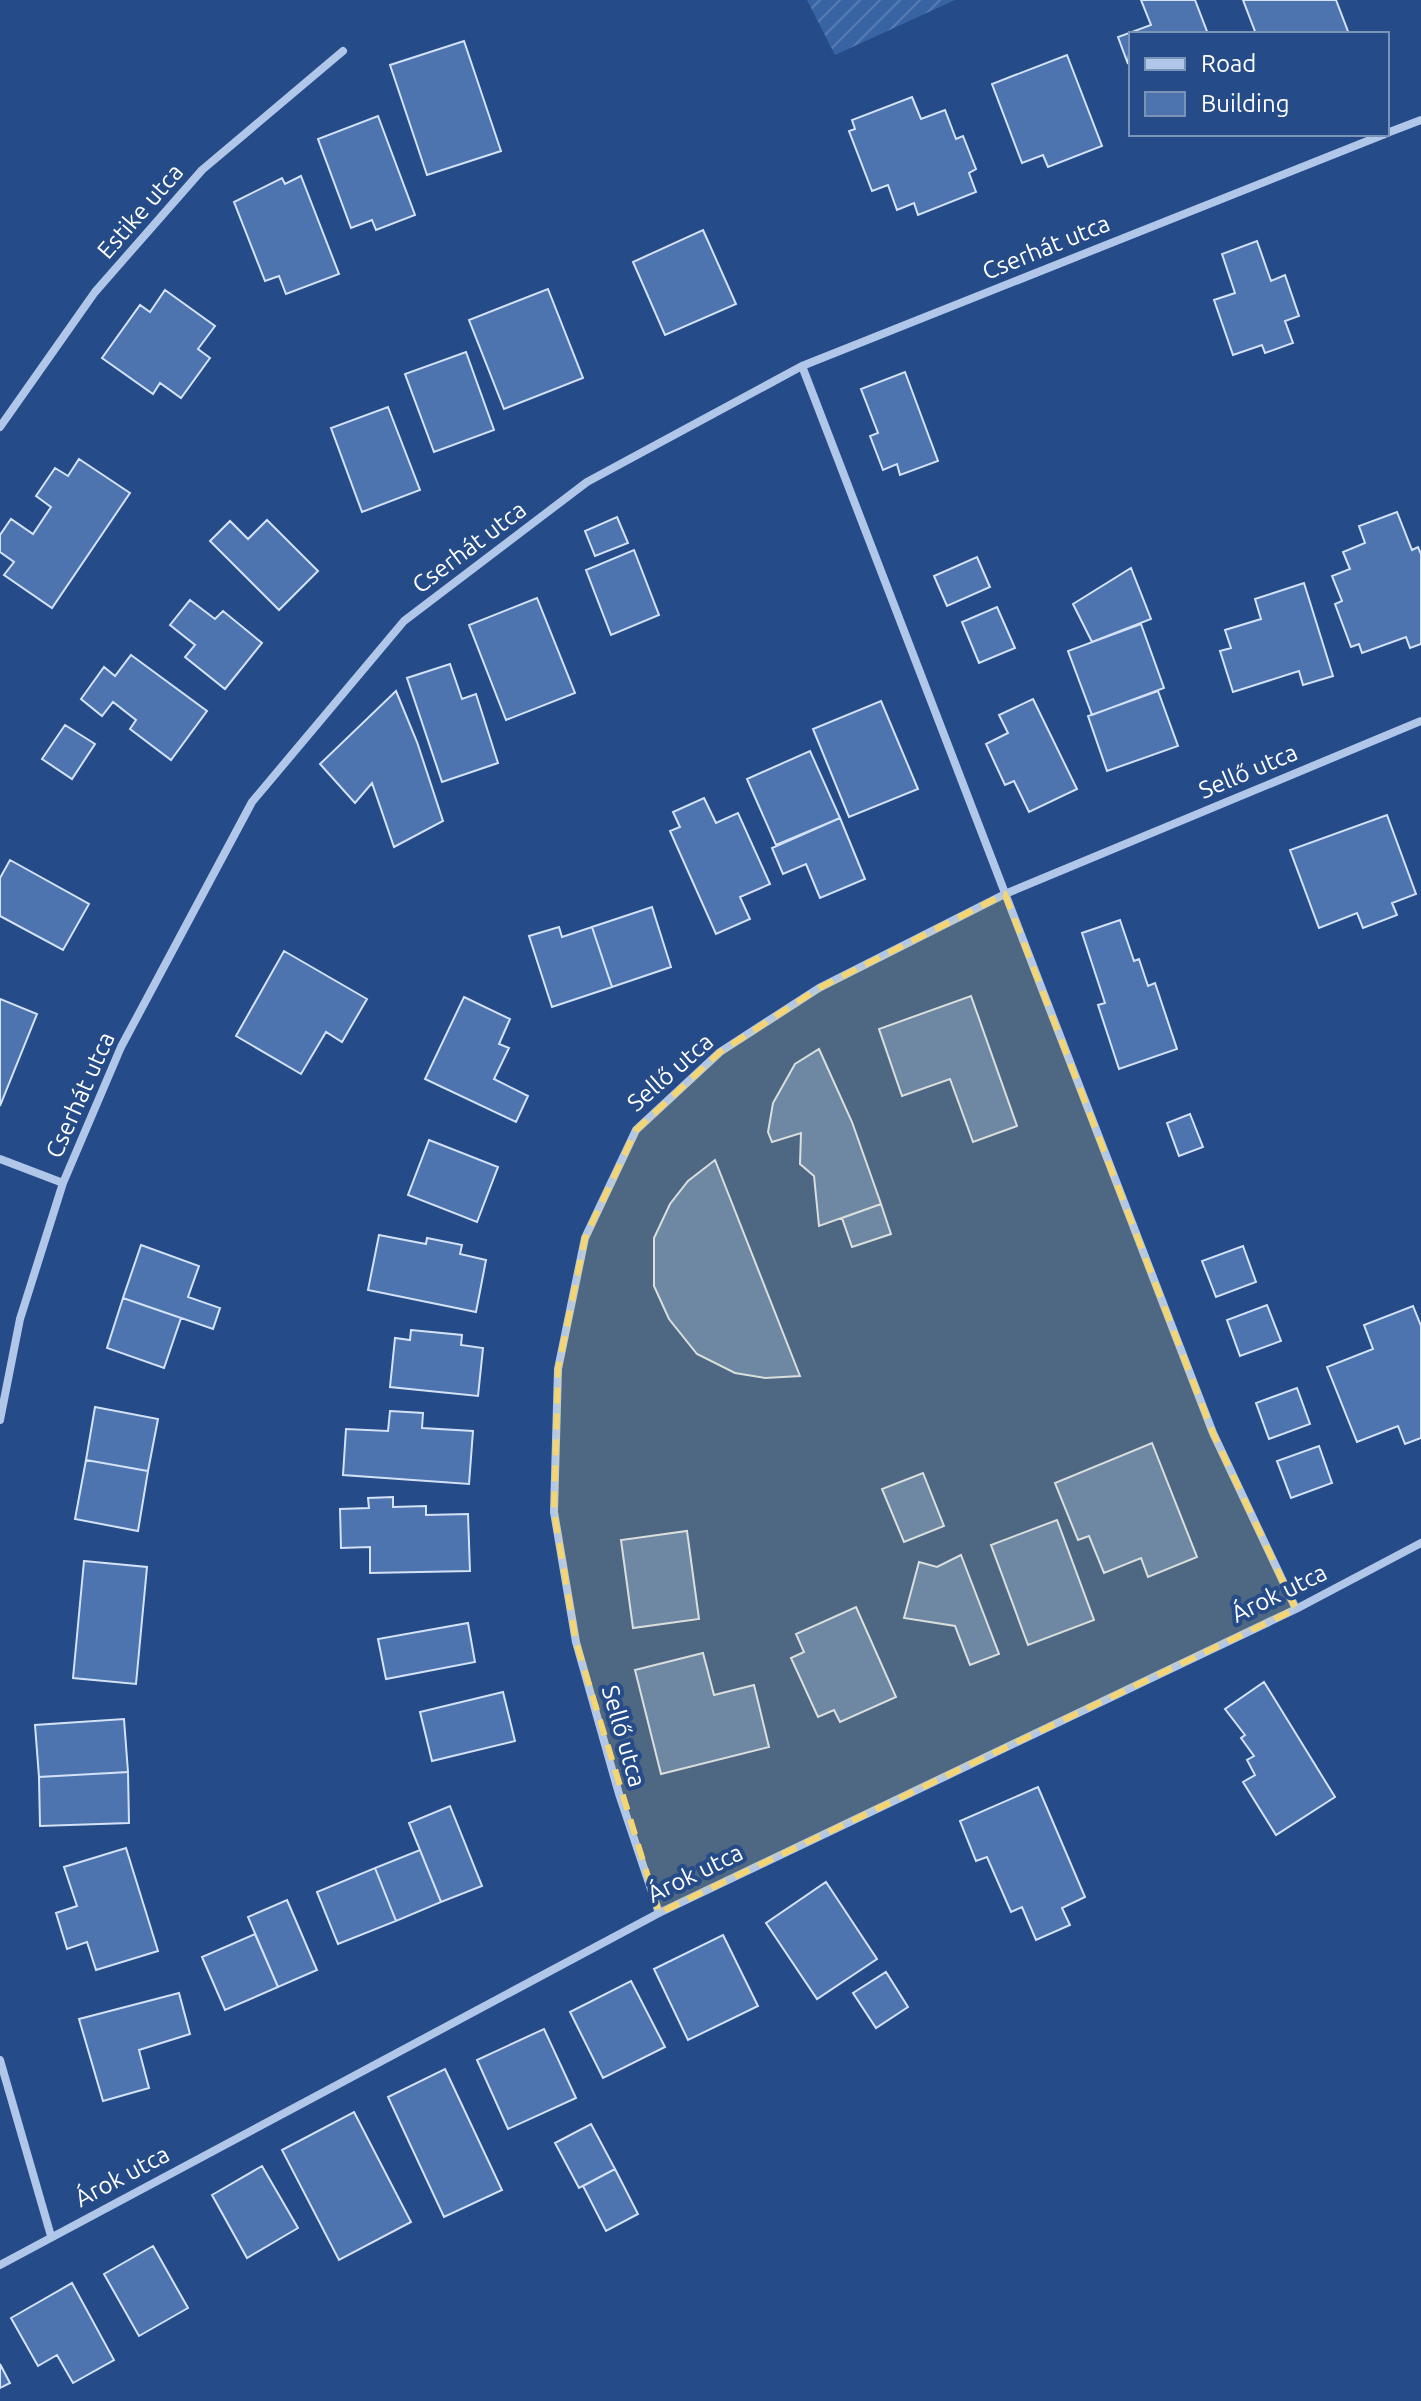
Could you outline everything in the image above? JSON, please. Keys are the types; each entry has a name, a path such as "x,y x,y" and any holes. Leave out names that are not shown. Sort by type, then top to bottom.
{"street":[{"name":"Estike utca","path":"0,427 95,292 202,170 343,51"},
{"name":"Cserhát utca","path":"1389,133 1421,120"},
{"name":"Cserhát utca","path":"0,1420 20,1319 63,1183 121,1047 252,802 404,621 587,482 802,366 1381,136"},
{"path":"802,366 1213,1433 1296,1609"},
{"name":"Sellő utca","path":"659,1913 619,1794 576,1642 554,1512 558,1369 585,1238 636,1130 720,1052 819,988 1005,894 1421,721"},
{"path":"0,1159 63,1183"},
{"name":"Árok utca","path":"0,2265 659,1913 1296,1609 1421,1543"},
{"path":"0,2060 51,2236"}],"highlighted area":[{"path":"1005,894 1213,1433 1296,1609 659,1913 576,1642 554,1512 558,1369 585,1238 636,1130 720,1052 819,988"}],"shaded area":[{"path":"807,0 955,0 835,55"}],"building":[{"path":"1141,0 1195,0 1207,32 1132,32 1151,25"},
{"path":"1243,0 1336,0 1348,32 1255,32"},
{"path":"1129,33 1128,64 1118,37"},
{"path":"464,41 501,151 427,175 390,65"},
{"path":"1067,55 1102,146 1048,167 1043,155 1022,163 992,84"},
{"path":"912,97 921,119 945,110 956,139 963,136 976,169 969,173 976,192 918,215 914,203 897,210 888,185 872,191 849,131 855,129 852,120"},
{"path":"378,116 415,215 376,230 372,220 351,228 318,139"},
{"path":"301,176 339,274 286,294 279,276 265,281 234,202 282,178 285,184"},
{"path":"703,230 736,304 665,335 633,262"},
{"path":"1257,241 1271,281 1285,275 1299,316 1285,321 1293,343 1265,353 1262,345 1233,355 1214,300 1235,293 1222,254"},
{"path":"548,289 583,378 504,409 469,320"},
{"path":"165,290 215,326 198,349 210,358 181,398 160,383 153,394 102,358 140,305 150,312"},
{"path":"466,352 494,430 434,452 405,374"},
{"path":"905,372 938,461 900,475 897,464 883,470 870,436 878,433 861,389"},
{"path":"388,407 420,490 362,512 331,428"},
{"path":"79,459 130,493 52,608 4,575 14,562 0,552 0,535 11,519 33,534 51,507 36,496 55,468 68,476"},
{"path":"1397,512 1412,550 1418,547 1421,554 1421,644 1410,648 1406,637 1362,653 1359,644 1351,647 1335,604 1342,601 1332,576 1350,569 1343,552 1365,543 1359,526"},
{"path":"617,517 628,543 595,556 585,531"},
{"path":"267,520 318,571 279,610 210,541 230,521 248,539"},
{"path":"634,550 659,615 611,635 586,570"},
{"path":"977,557 990,587 947,606 934,576"},
{"path":"1131,568 1151,619 1092,642 1073,604"},
{"path":"1304,583 1333,676 1303,685 1299,671 1233,692 1220,651 1231,648 1225,630 1261,619 1255,599"},
{"path":"537,598 575,693 506,720 469,625"},
{"path":"190,600 215,619 223,611 262,643 225,689 185,657 195,645 170,625"},
{"path":"997,607 1015,648 979,663 962,622"},
{"path":"1141,624 1164,688 1092,715 1068,651"},
{"path":"131,655 207,711 171,760 130,729 136,720 113,702 102,716 81,699 104,667 115,676"},
{"path":"450,664 462,699 476,694 498,763 442,782 407,678"},
{"path":"396,691 417,742 443,821 394,847 372,783 355,803 320,764"},
{"path":"1158,691 1178,746 1107,771 1088,716"},
{"path":"1033,699 1077,789 1029,812 1014,781 1005,785 986,744 1008,733 999,715"},
{"path":"881,701 918,789 849,817 813,729"},
{"path":"65,725 95,744 72,779 42,759"},
{"path":"810,751 840,818 776,845 747,779"},
{"path":"704,798 716,823 738,813 770,884 740,897 750,919 716,934 670,831 680,827 673,812"},
{"path":"1387,815 1416,894 1392,903 1397,915 1363,928 1357,913 1319,928 1290,850"},
{"path":"840,818 865,879 820,898 806,864 783,874 772,848"},
{"path":"10,860 89,904 63,950 0,916 0,878"},
{"path":"652,907 671,967 612,987 592,927"},
{"path":"1120,920 1134,961 1139,959 1148,986 1155,983 1177,1049 1119,1069 1098,1005 1105,1003 1082,933"},
{"path":"559,927 562,937 592,927 612,987 552,1007 529,936"},
{"path":"284,951 367,999 342,1042 326,1032 301,1074 236,1036"},
{"path":"971,996 1017,1126 973,1142 950,1079 902,1096 879,1029"},
{"path":"464,997 510,1019 499,1044 509,1048 494,1079 528,1096 516,1122 425,1079"},
{"path":"0,999 37,1014 0,1106"},
{"path":"819,1049 852,1122 881,1204 819,1226 814,1176 800,1164 801,1133 772,1142 768,1132 773,1103 795,1064"},
{"path":"1190,1114 1203,1147 1179,1156 1167,1123"},
{"path":"429,1140 498,1167 477,1222 408,1195"},
{"path":"715,1160 800,1376 765,1378 735,1373 697,1354 669,1319 654,1286 654,1238 670,1204 688,1181"},
{"path":"881,1204 891,1234 852,1247 842,1218"},
{"path":"379,1235 426,1244 427,1238 462,1245 460,1254 486,1260 476,1312 368,1290"},
{"path":"141,1245 199,1266 188,1297 220,1308 213,1329 123,1298"},
{"path":"1243,1246 1256,1282 1216,1297 1202,1261"},
{"path":"123,1298 181,1318 164,1368 107,1348"},
{"path":"1267,1305 1281,1341 1240,1356 1227,1320"},
{"path":"1413,1306 1421,1326 1421,1438 1405,1444 1398,1426 1357,1442 1327,1367 1373,1349 1364,1325"},
{"path":"411,1330 462,1335 461,1345 483,1348 478,1396 390,1387 395,1338 410,1340"},
{"path":"1297,1388 1310,1424 1269,1439 1256,1403"},
{"path":"95,1407 158,1419 148,1471 86,1460"},
{"path":"390,1411 423,1413 422,1428 473,1431 469,1484 343,1475 346,1429 388,1431"},
{"path":"1152,1443 1197,1557 1148,1577 1141,1558 1104,1573 1089,1536 1078,1540 1055,1483"},
{"path":"1319,1446 1332,1483 1291,1498 1277,1461"},
{"path":"86,1460 148,1471 138,1531 75,1519"},
{"path":"923,1473 944,1526 904,1542 882,1489"},
{"path":"393,1497 393,1507 426,1506 426,1515 468,1514 470,1571 370,1573 370,1547 341,1548 340,1509 369,1508 368,1498"},
{"path":"1057,1520 1094,1620 1028,1645 991,1545"},
{"path":"687,1531 699,1619 633,1628 621,1540"},
{"path":"961,1555 999,1654 970,1665 955,1626 904,1618 919,1562 937,1567"},
{"path":"84,1561 147,1567 136,1684 73,1678"},
{"path":"856,1607 896,1697 840,1722 834,1710 818,1717 791,1658 804,1652 796,1634"},
{"path":"468,1623 475,1662 386,1679 378,1639"},
{"path":"703,1653 714,1695 754,1685 769,1747 661,1774 635,1670"},
{"path":"1264,1682 1335,1797 1276,1835 1243,1782 1255,1775 1247,1760 1254,1756 1241,1738 1245,1735 1225,1709"},
{"path":"503,1692 515,1741 432,1761 420,1712"},
{"path":"124,1719 128,1772 39,1777 35,1725"},
{"path":"128,1772 129,1823 40,1826 39,1777"},
{"path":"1038,1787 1085,1897 1062,1908 1070,1925 1036,1940 1022,1907 1011,1912 987,1857 976,1861 960,1821"},
{"path":"450,1806 482,1886 441,1902 409,1823"},
{"path":"126,1848 158,1951 96,1970 87,1942 67,1949 56,1913 77,1906 64,1867"},
{"path":"420,1850 441,1902 396,1921 375,1868"},
{"path":"375,1868 396,1921 338,1944 317,1892"},
{"path":"826,1882 877,1959 817,1999 766,1923"},
{"path":"287,1900 317,1970 278,1987 248,1917"},
{"path":"255,1934 278,1987 225,2010 202,1957"},
{"path":"723,1935 758,2006 688,2040 654,1969"},
{"path":"886,1972 908,2007 876,2028 853,1993"},
{"path":"631,1981 665,2047 603,2078 570,2012"},
{"path":"179,1993 190,2034 139,2050 149,2088 103,2101 79,2019"},
{"path":"544,2029 576,2098 508,2129 477,2060"},
{"path":"445,2069 502,2190 444,2217 388,2097"},
{"path":"354,2112 411,2222 339,2260 282,2150"},
{"path":"591,2124 615,2169 579,2188 555,2143"},
{"path":"262,2166 298,2228 247,2258 212,2195"},
{"path":"615,2169 638,2214 606,2231 583,2186"},
{"path":"153,2246 188,2308 139,2336 104,2274"},
{"path":"72,2283 114,2360 73,2383 57,2355 38,2366 11,2318"},
{"path":"0,2364 10,2383 0,2388"}]}
